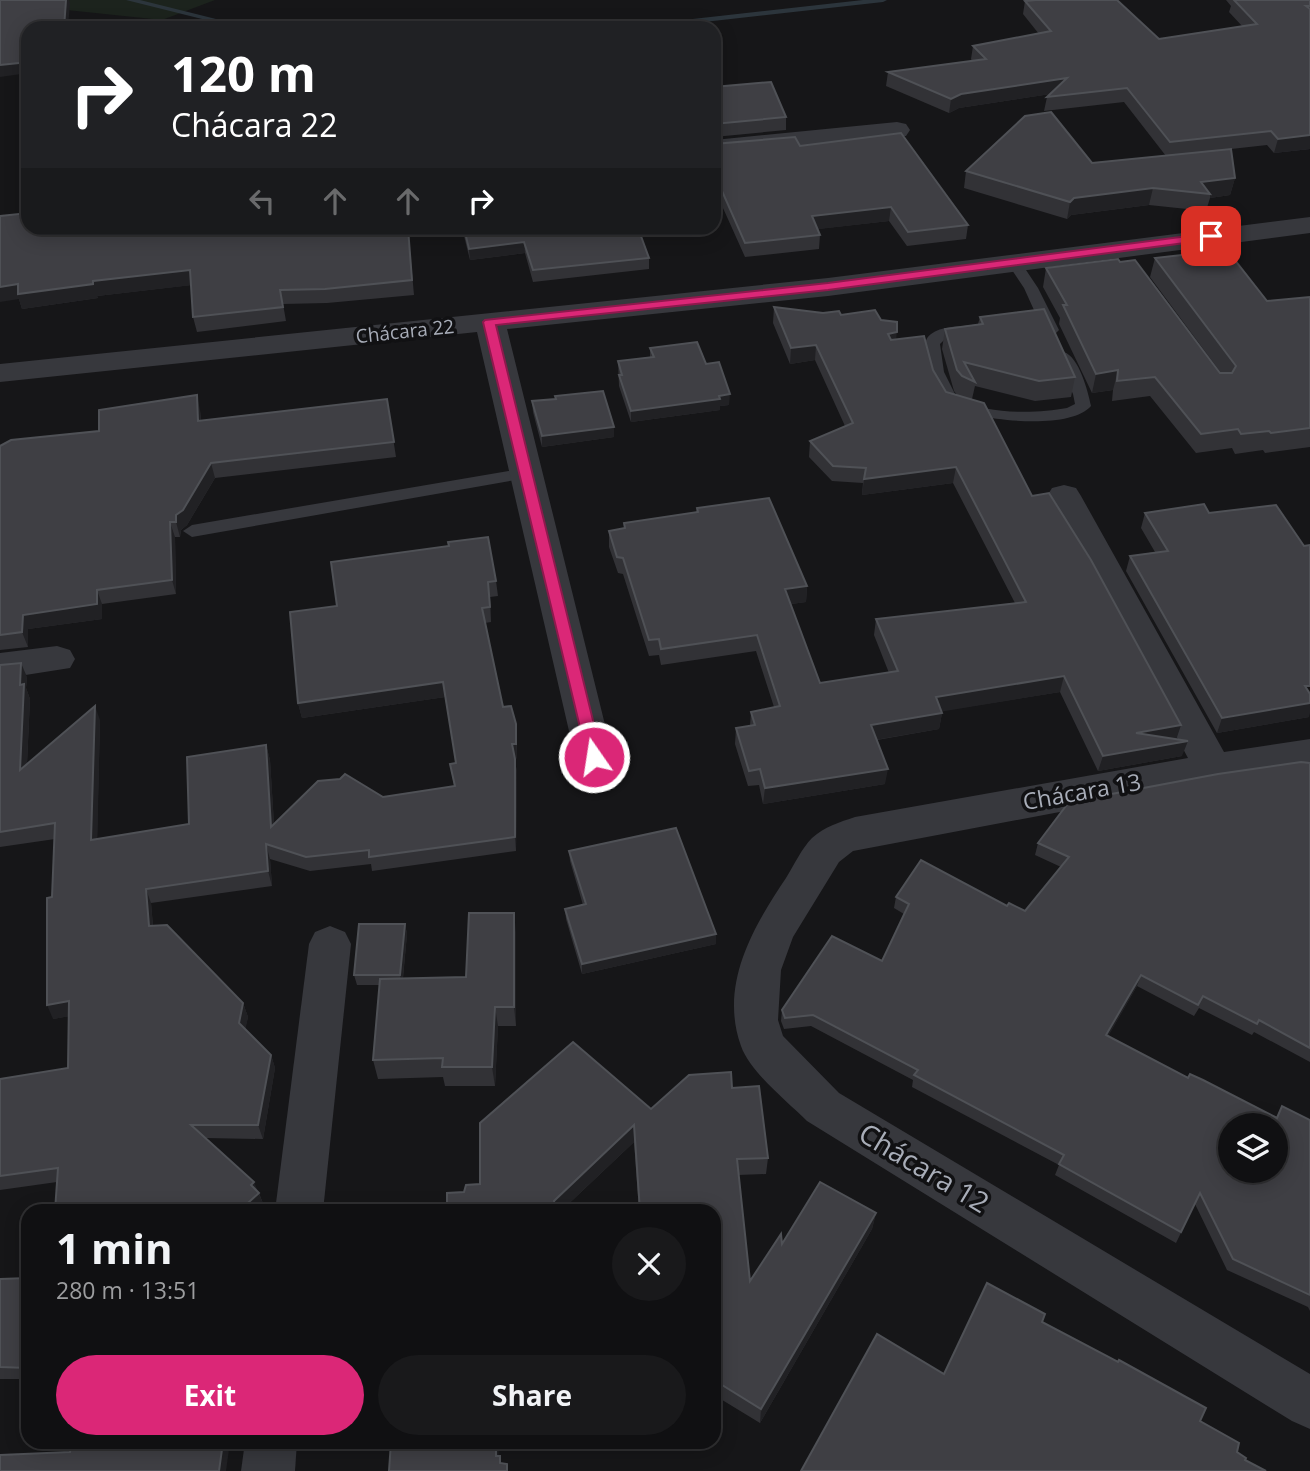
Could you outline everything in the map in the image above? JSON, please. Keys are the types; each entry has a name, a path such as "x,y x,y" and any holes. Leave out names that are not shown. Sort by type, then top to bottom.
{"street":[{"path":"721,147 897,130"},
{"name":"Chácara 22","path":"0,373 828,287 1015,264 1126,259 1310,225"},
{"path":"489,322 594,757"},
{"path":"1064,496 1213,768"},
{"path":"0,666 57,659"},
{"name":"Chácara 13","path":"855,833 1213,768 1307,757"},
{"name":"Chácara 12","path":"855,833 839,840 825,851 774,931 759,970 756,1020 763,1046 823,1107 1310,1403"},
{"path":"300,1204 330,944"},
{"path":"268,1471 270,1449"}],"lane":[{"path":"992,326 939,335 933,339 930,349 942,388 952,403 969,410 1040,417 1070,413 1083,406 1082,394 1040,322 1031,288 1015,264"},
{"path":"192,531 526,474"}],"shaded area":[{"path":"0,0 215,0 162,20 0,3"}],"building":[{"path":"0,0 66,0 64,21 21,21 21,63 0,65"},
{"path":"1117,0 1159,39 1257,24 1234,0 1310,0 1310,6 1306,6 1310,9 1310,135 1278,139 1271,131 1170,142 1127,88 1047,97 1067,78 961,94 951,99 888,72 986,59 973,46 1051,31 1025,1"},
{"path":"771,82 786,117 721,123 721,86"},
{"path":"1051,112 1092,163 1231,149 1235,178 1201,182 1210,194 1153,188 1074,198 1070,202 966,171 1025,116"},
{"path":"901,133 968,225 908,232 891,207 812,216 820,235 745,243 721,189 721,143 795,137 800,146"},
{"path":"21,214 21,235 409,235 412,280 325,289 280,290 283,307 193,317 190,270 93,281 93,284 18,294 18,284 0,287 0,216"},
{"path":"466,235 641,235 649,258 533,270 524,242 469,249"},
{"path":"1227,250 1267,301 1310,297 1310,428 1241,434 1238,429 1201,434 1155,377 1117,381 1118,370 1096,374 1063,305 1067,305 1046,268 1118,259 1120,262 1135,260 1220,373 1232,373 1236,366 1155,258"},
{"path":"774,307 823,313 839,311 841,315 875,310 881,320 897,322 897,332 888,334 891,340 924,336 933,370 946,392 984,403 1032,496 1049,493 1091,560 1181,725 1136,733 1188,741 1103,756 1064,676 936,697 942,713 871,725 888,769 765,788 760,769 749,771 736,728 755,725 751,712 780,706 757,635 661,649 659,639 649,640 623,558 617,557 609,531 625,528 624,523 698,512 697,508 769,498 807,586 785,589 820,683 898,671 876,619 1026,602 956,467 864,479 866,468 833,466 810,441 853,423 816,345 791,348"},
{"path":"1044,309 1075,377 1039,381 964,362 975,382 962,376 957,370 945,329 983,324 980,317"},
{"path":"697,342 706,364 719,362 730,394 719,396 720,399 631,411 619,375 622,375 618,361 654,357 650,348"},
{"path":"603,391 614,427 542,436 532,401"},
{"path":"197,395 198,421 387,399 394,442 211,463 183,510 176,515 176,522 170,522 172,580 97,590 97,604 23,615 22,632 0,635 0,446 11,440 99,431 99,410"},
{"path":"1204,504 1209,513 1276,505 1304,546 1310,545 1310,686 1305,686 1310,694 1310,703 1222,718 1130,556 1168,551 1145,513"},
{"path":"488,537 496,581 488,582 490,607 482,608 503,707 511,706 516,724 516,744 512,744 515,759 515,837 369,857 369,850 306,857 266,844 268,871 146,889 149,926 167,925 243,1003 239,1023 271,1055 258,1125 191,1125 254,1182 251,1185 259,1193 247,1204 55,1204 58,1168 0,1176 0,1079 68,1068 69,1001 47,1005 47,898 52,897 55,823 0,832 0,665 21,663 20,685 24,684 20,770 95,706 91,840 189,824 187,757 266,745 271,827 318,781 340,779 345,774 383,797 455,786 450,764 456,763 443,682 298,703 290,612 337,606 331,562 449,546 448,542"},
{"path":"1310,763 1310,1048 1259,1020 1257,1024 1203,996 1198,1005 1141,975 1106,1035 1188,1078 1190,1074 1267,1113 1218,1113 1218,1183 1288,1183 1288,1113 1279,1113 1282,1106 1310,1120 1310,1295 1233,1259 1200,1193 1181,1232 1059,1164 1064,1155 914,1075 918,1070 813,1015 785,1018 782,1010 832,936 882,961 909,904 896,897 921,860 1007,906 1009,903 1025,911 1069,857 1038,843 1069,802 1218,774"},
{"path":"676,828 716,934 582,964 565,909 586,904 569,851"},
{"path":"469,913 514,913 514,1007 495,1007 492,1067 442,1067 443,1058 373,1060 380,979 466,977"},
{"path":"359,924 405,924 400,975 354,975"},
{"path":"573,1042 651,1109 689,1075 731,1072 732,1088 759,1086 768,1158 737,1159 750,1281 781,1234 782,1244 820,1182 876,1213 761,1409 721,1384 721,1204 640,1204 634,1125 554,1201 554,1204 447,1204 447,1193 464,1192 466,1185 480,1184 480,1123"},
{"path":"21,1278 21,1368 0,1367 0,1279"},
{"path":"987,1283 1045,1314 1042,1322 1118,1362 1119,1360 1206,1408 1200,1421 1239,1443 1237,1452 1246,1458 1245,1460 1266,1471 801,1471 877,1334 944,1374"},
{"path":"71,1449 222,1449 219,1471 0,1471 0,1455 70,1452"},
{"path":"391,1449 496,1449 500,1463 507,1464 507,1471 389,1471"}],"waterway":[{"path":"130,0 218,21"},
{"path":"693,21 883,0"}],"route":[{"path":"594,757 489,322 828,287 1211,236"}]}
